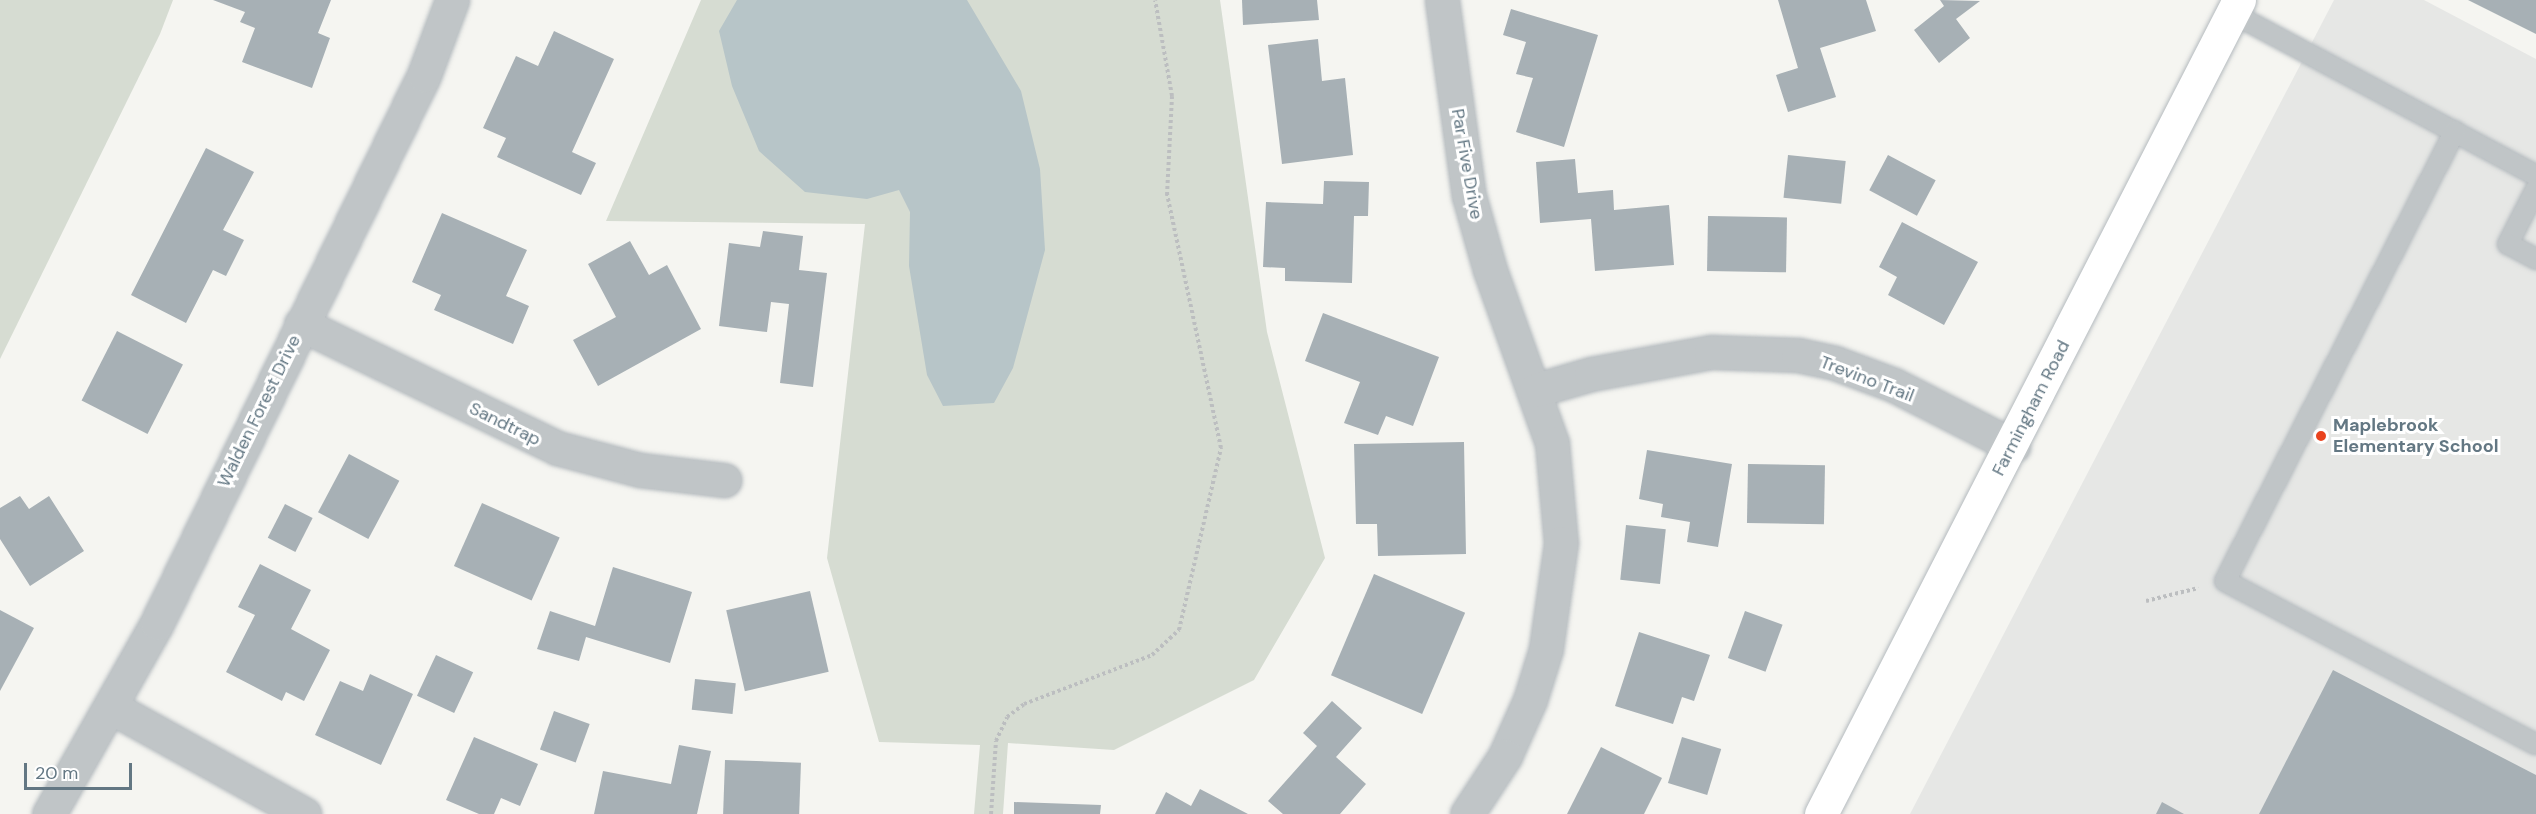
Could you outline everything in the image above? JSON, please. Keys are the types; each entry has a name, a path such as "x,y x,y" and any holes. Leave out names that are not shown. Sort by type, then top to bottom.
{"street":[{"name":"Walden Forest Drive","path":"49,814 157,623 423,75 452,0"},
{"name":"Par Five Drive","path":"1442,0 1469,196 1490,270 1536,390 1552,443 1559,493 1561,543 1556,592 1530,700 1505,756 1467,814"},
{"name":"Farmingham Road","path":"1821,814 2013,446 2235,6"},
{"name":"Sandtrap","path":"301,324 557,448 639,470 723,480"},
{"name":"Trevino Trail","path":"1536,390 1591,374 1711,352 1798,355 1835,363 1894,385 2013,446"},
{"path":"111,707 304,814"}],"lane":[{"path":"2235,6 2536,175"},
{"path":"2455,131 2225,581 2536,744"},
{"path":"2536,189 2508,244 2536,259"}],"path":[{"path":"991,814 996,741 1007,717 1023,704 1152,655 1179,630 1221,448 1167,195 1172,96 1155,0"},
{"path":"2146,601 2225,581"}],"shaded area":[{"path":"0,0 173,0 160,34 0,359"},
{"path":"701,0 1220,0 1267,332 1325,558 1254,680 1114,750 1008,743 1003,814 974,814 980,745 879,742 827,558 865,224 606,221"},
{"path":"737,0 967,0 1021,91 1040,169 1045,250 1013,368 994,403 943,406 927,375 909,266 910,212 899,190 867,199 805,192 759,151 732,86 719,31"},
{"name":"Maplebrook Elementary School","path":"2334,0 2424,0 2536,59 2536,814 1910,814"}],"building":[{"path":"213,0 331,0 318,33 330,38 312,88 242,62 255,28 240,22 245,12"},
{"path":"1242,0 1317,0 1319,20 1243,25"},
{"path":"1778,0 1866,0 1876,31 1820,48 1836,97 1788,112 1776,75 1798,68"},
{"path":"1940,0 1980,1 1956,19 1970,38 1939,63 1914,30 1944,6"},
{"path":"2468,0 2536,0 2536,34"},
{"path":"1511,9 1598,35 1564,147 1516,132 1533,78 1516,74 1526,42 1503,35"},
{"path":"554,31 614,59 572,152 596,163 581,195 497,157 506,138 483,128 516,56 538,66"},
{"path":"1318,39 1322,81 1345,78 1353,155 1282,164 1268,45"},
{"path":"206,148 254,172 223,230 244,240 226,276 213,270 186,323 131,295"},
{"path":"1788,155 1846,161 1841,204 1784,198"},
{"path":"1888,155 1936,180 1917,216 1869,190"},
{"path":"1575,159 1578,193 1613,190 1614,210 1669,205 1674,265 1595,271 1591,219 1540,223 1536,162"},
{"path":"1324,181 1369,182 1368,216 1354,216 1352,283 1285,281 1285,268 1263,267 1266,202 1323,204"},
{"path":"442,213 527,250 506,296 529,306 513,344 434,310 441,295 412,282"},
{"path":"1708,216 1787,217 1786,272 1707,271"},
{"path":"1902,222 1978,262 1944,325 1888,295 1897,277 1879,267"},
{"path":"763,231 803,236 799,270 827,273 813,387 780,383 789,304 771,302 767,332 719,326 729,243 760,247"},
{"path":"630,241 649,275 667,265 701,329 598,386 573,340 616,317 588,264"},
{"path":"1323,313 1439,357 1413,426 1386,416 1378,435 1344,423 1360,382 1305,361"},
{"path":"117,331 183,365 148,434 82,400"},
{"path":"1464,442 1466,554 1378,556 1377,524 1356,524 1354,444"},
{"path":"1647,450 1732,464 1718,547 1687,542 1690,522 1661,517 1663,504 1639,499"},
{"path":"349,454 399,481 368,539 318,512"},
{"path":"1748,464 1825,465 1824,524 1747,523"},
{"path":"20,496 29,509 49,496 84,551 30,586 0,539 0,508"},
{"path":"482,503 560,538 532,601 454,566"},
{"path":"285,504 313,518 295,552 268,538"},
{"path":"1626,525 1666,529 1660,584 1620,580"},
{"path":"260,564 311,590 291,629 330,650 304,701 286,692 282,701 226,672 255,615 238,607"},
{"path":"613,567 692,592 670,663 586,637 579,661 537,649 550,611 595,626"},
{"path":"1374,574 1465,613 1422,714 1331,675"},
{"path":"810,591 829,672 745,691 726,610"},
{"path":"0,610 34,628 0,691"},
{"path":"1745,611 1783,625 1765,672 1728,658"},
{"path":"1639,632 1710,655 1694,701 1682,697 1673,724 1615,706"},
{"path":"436,655 473,672 454,713 417,696"},
{"path":"2333,670 2536,775 2536,814 2259,814"},
{"path":"370,674 413,694 381,765 315,735 340,681 363,691"},
{"path":"695,679 736,683 733,714 692,710"},
{"path":"1332,701 1362,728 1336,757 1366,784 1340,814 1283,814 1268,801 1317,746 1303,733"},
{"path":"554,711 590,724 576,763 540,750"},
{"path":"474,737 538,764 520,806 501,798 494,814 479,814 446,800"},
{"path":"1682,737 1721,749 1707,795 1668,783"},
{"path":"679,745 711,751 697,814 594,814 603,771 671,784"},
{"path":"1601,747 1662,778 1644,814 1567,814"},
{"path":"725,760 801,763 799,814 723,814"},
{"path":"1200,789 1248,814 1155,814 1166,792 1191,806"},
{"path":"1014,802 1101,805 1100,814 1014,814"},
{"path":"2162,802 2184,814 2156,814"}],"place":[{"name":"Maplebrook Elementary School","path":"2321,436"}]}
